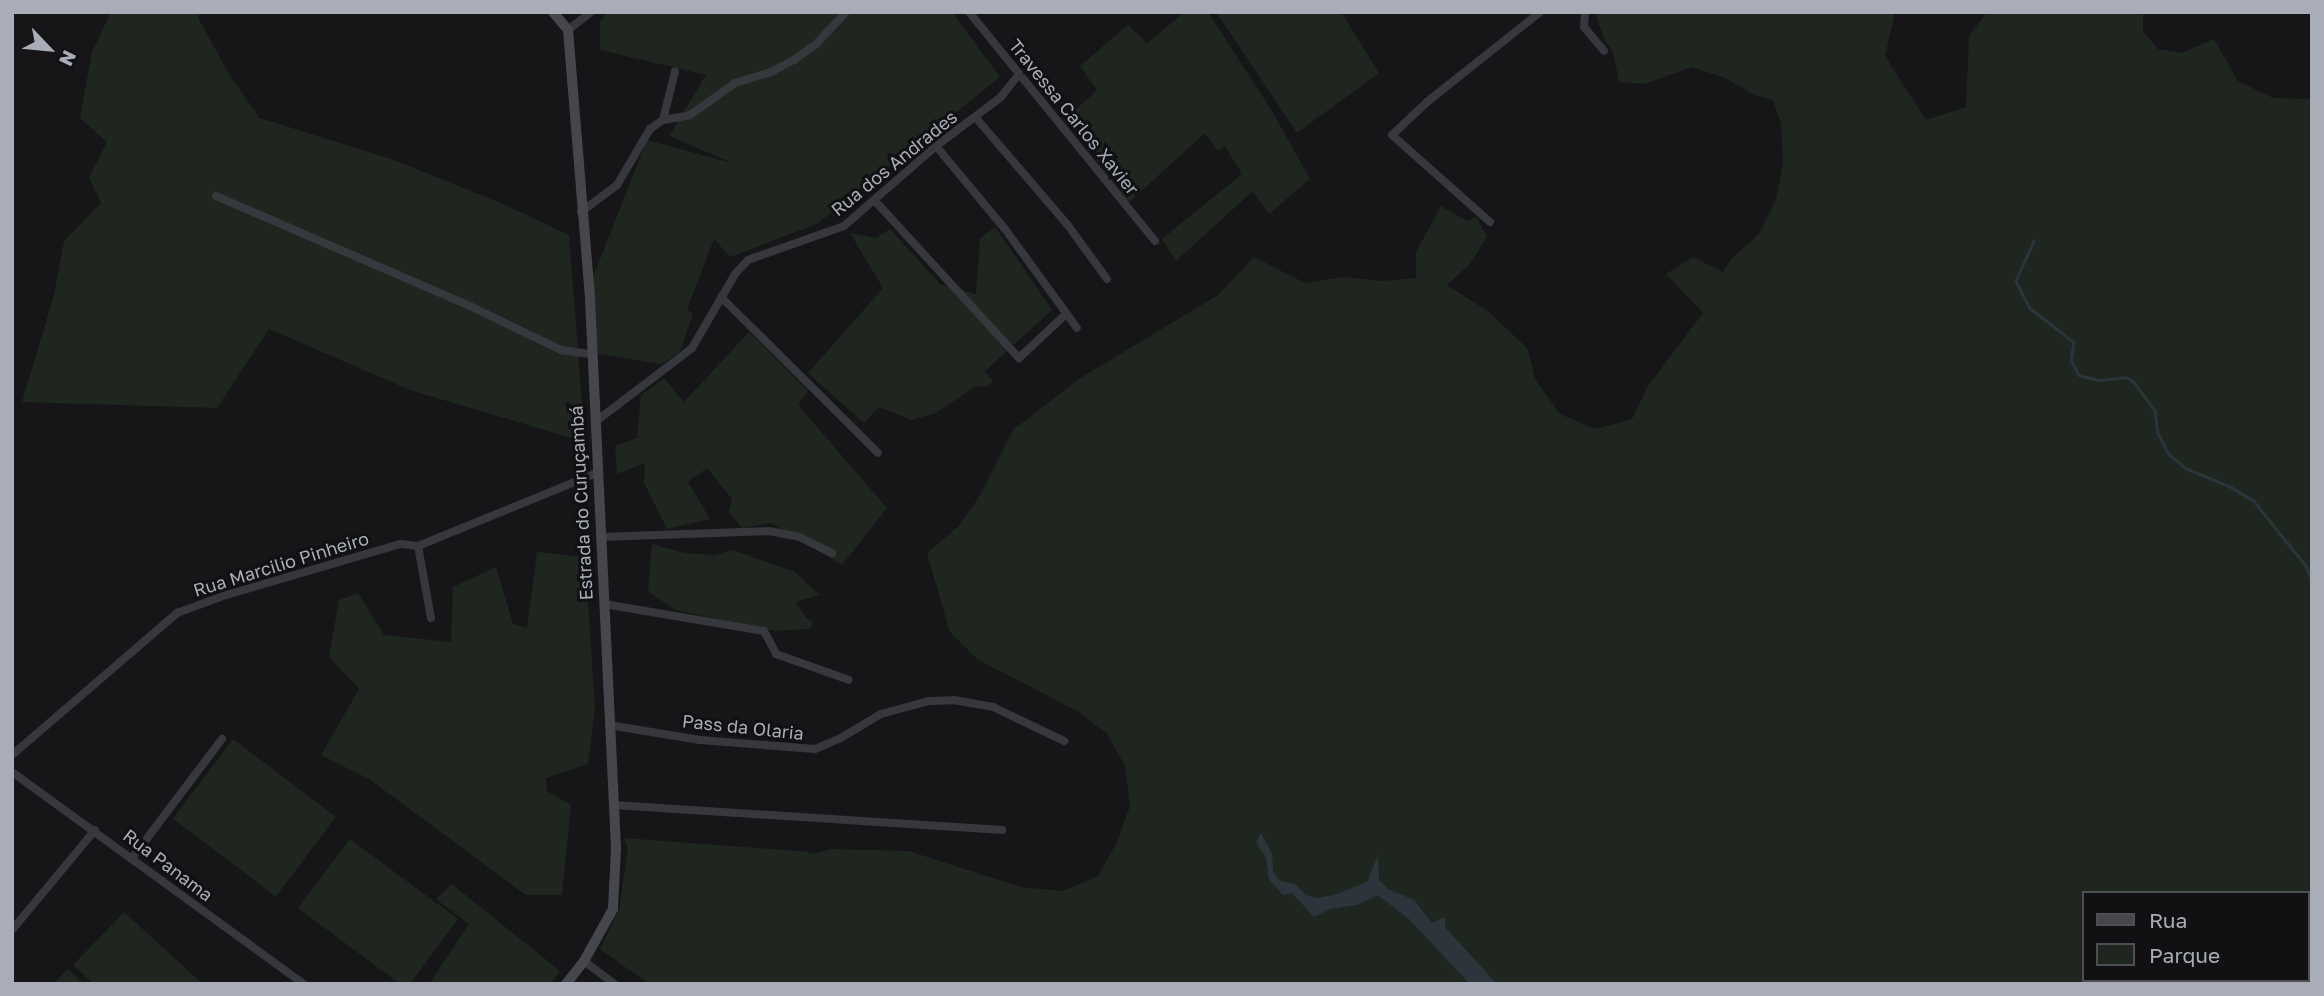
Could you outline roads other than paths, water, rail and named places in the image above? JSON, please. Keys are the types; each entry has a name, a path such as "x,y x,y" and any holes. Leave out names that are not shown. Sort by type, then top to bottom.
{"street":[{"path":"553,12 568,30 592,12"},
{"path":"580,213 618,184 642,139 663,120 690,115 735,83 771,72 794,60 816,44 846,12"},
{"name":"Travessa Carlos Xavier","path":"969,12 1155,241"},
{"path":"1490,222 1392,135 1427,102 1541,12"},
{"path":"1585,12 1584,27 1604,51"},
{"name":"Estrada do Curuçambá","path":"566,984 584,961 613,909 616,886 590,354 590,299 580,213 568,30"},
{"path":"663,120 674,71"},
{"name":"Rua dos Andrades","path":"595,422 692,348 735,274 748,260 786,244 834,231 876,202 936,146 1001,97 1019,74"},
{"path":"976,118 1067,224 1107,279"},
{"path":"936,146 1005,229 1077,328"},
{"path":"216,196 472,307 562,350 590,354"},
{"path":"876,202 1019,358 1066,314"},
{"path":"721,297 877,453"},
{"name":"Rua Marcilio Pinheiro","path":"12,755 177,613 226,595 400,544 418,546 597,473"},
{"path":"601,537 769,531 799,537 832,553"},
{"path":"418,546 431,618"},
{"path":"604,604 764,631 776,654 849,680"},
{"name":"Pass da Olaria","path":"609,725 700,740 815,749 839,739 881,714 929,701 954,699 993,707 1064,741"},
{"path":"133,857 222,739"},
{"name":"Rua Panama","path":"12,772 133,857 233,934 304,984"},
{"path":"614,805 1002,830"},
{"path":"12,930 95,830"},
{"path":"584,961 614,984"}],"waterway":[{"path":"2034,241 2016,281 2030,308 2074,342 2071,360 2079,375 2099,380 2126,377 2133,381 2155,410 2158,433 2168,453 2185,468 2231,487 2253,500 2306,566 2312,580"}]}
